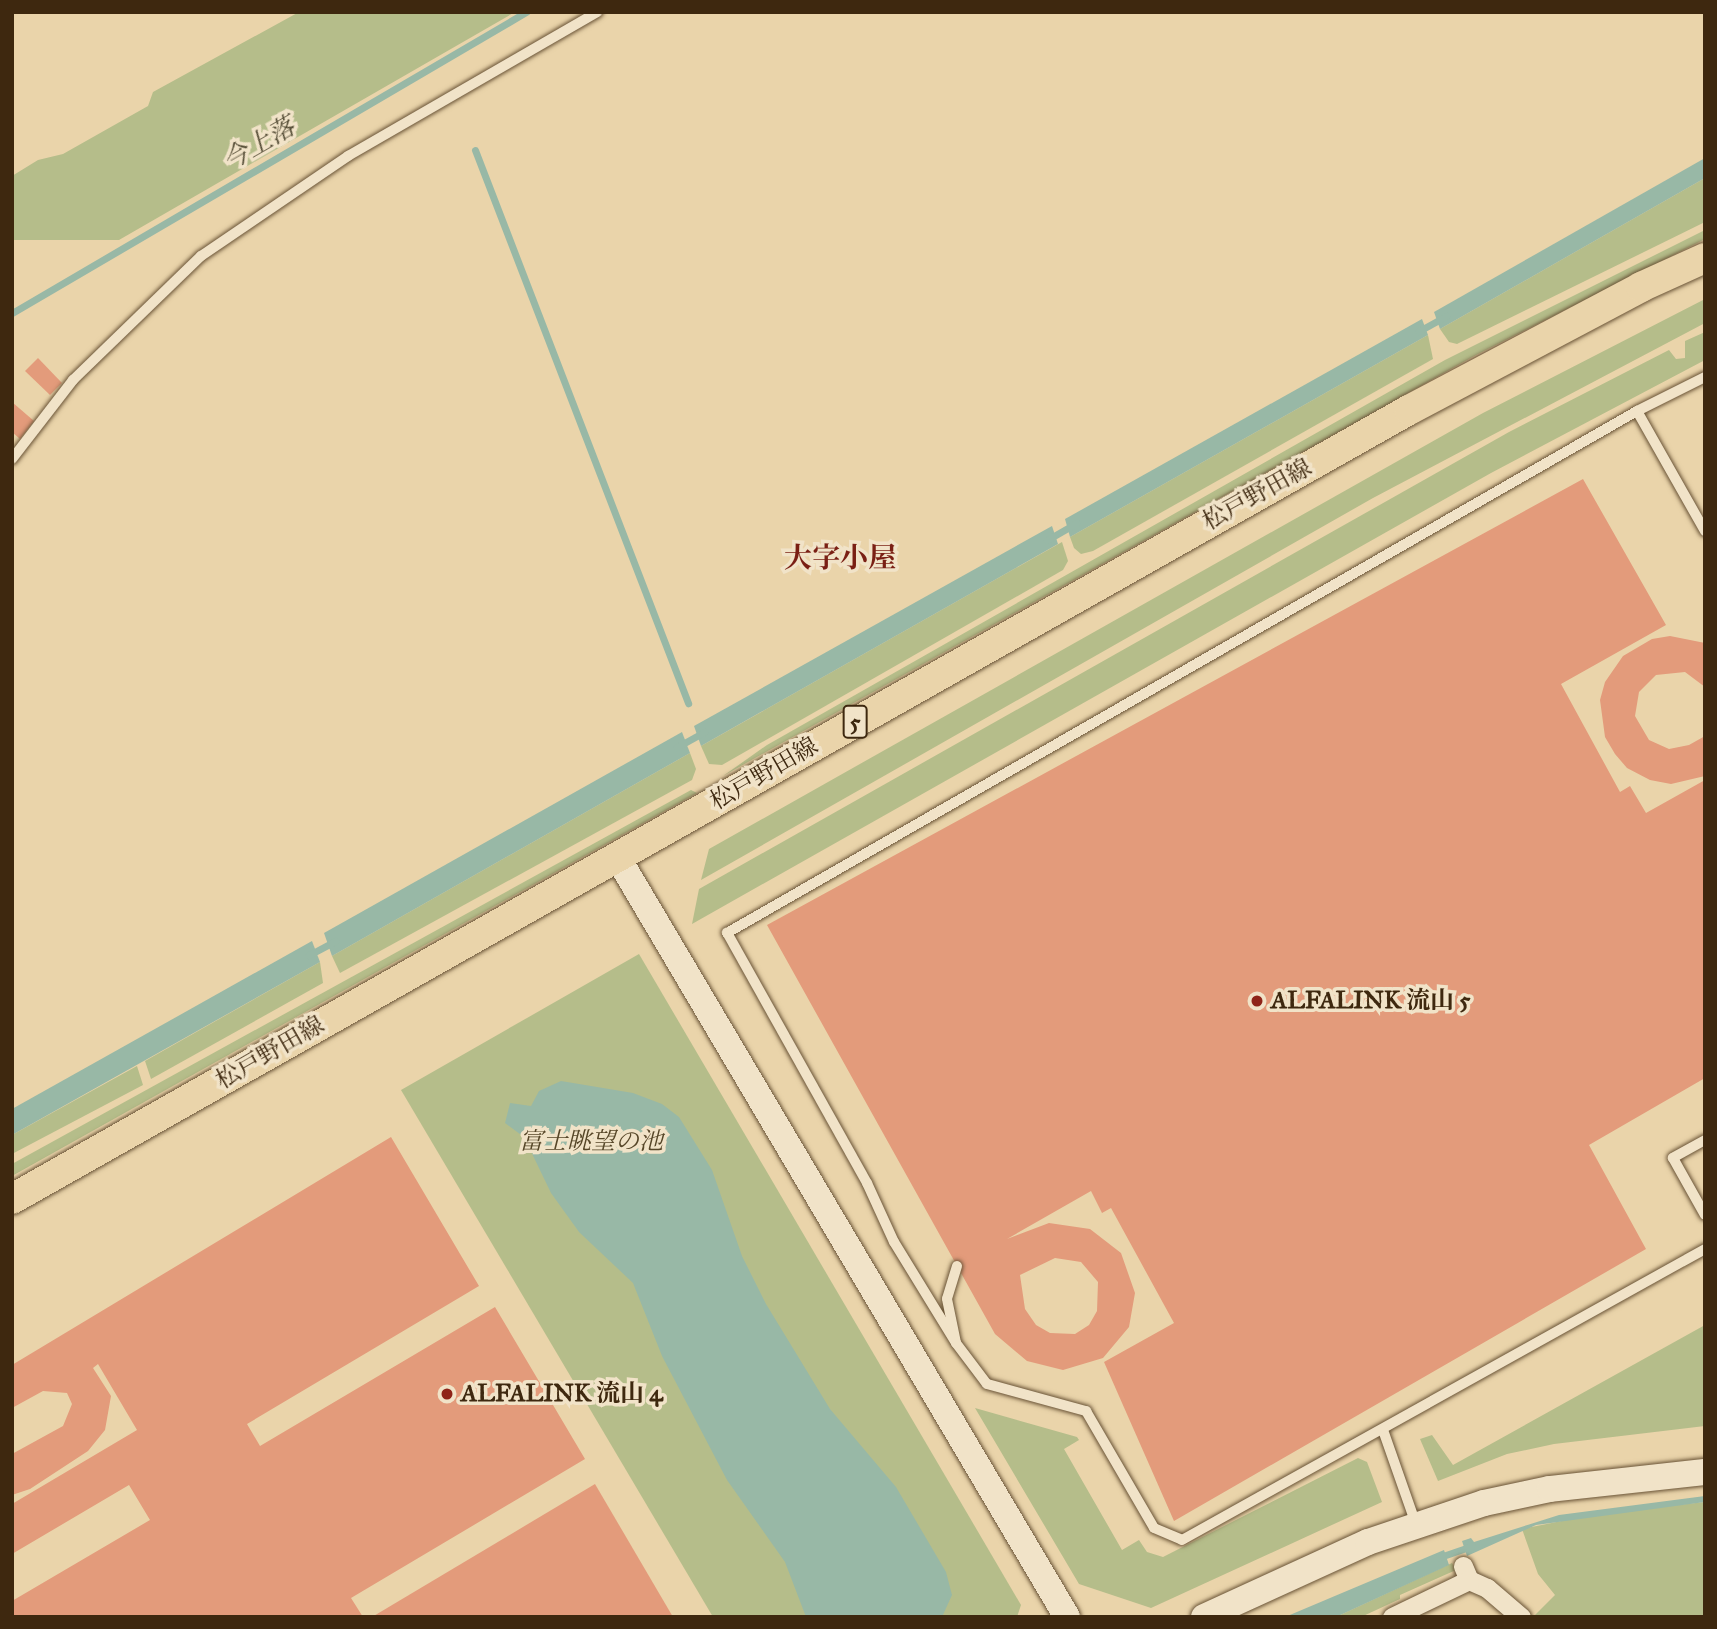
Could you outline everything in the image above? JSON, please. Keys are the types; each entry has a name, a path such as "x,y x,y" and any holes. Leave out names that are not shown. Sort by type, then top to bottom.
{"main road":[{"name":"松戸野田線","path":"12,1199 1398,416 1641,287 1705,258"}],"street":[{"path":"618,858 1067,1617"},
{"path":"1204,1617 1416,1524 1550,1489 1705,1472"},
{"path":"1397,1616 1466,1573 1521,1617"}],"lane":[{"path":"12,460 73,380 201,256 348,156 597,12"},
{"path":"1705,377 1637,411 726,933 867,1183 894,1242 956,1343 987,1384 1086,1411 1154,1528 1182,1540 1705,1249"},
{"path":"1637,411 1705,531"},
{"path":"1705,1140 1673,1158 1705,1215"},
{"path":"956,1343 947,1299 957,1266"},
{"path":"1383,1430 1416,1524"}],"green space":[{"path":"299,12 515,12 119,240 12,240 12,176 38,160 63,154 148,106 153,92"},
{"path":"1705,178 1705,222 1457,344 1449,342 1440,329"},
{"path":"1705,230 1705,239 1476,355 723,776 767,745 1445,360"},
{"path":"1705,299 1705,323 1373,498 701,880 709,849 1483,413"},
{"path":"1705,332 1705,360 1491,473 692,924 699,889 1509,432 1669,350 1676,359 1685,358 1685,341"},
{"path":"1428,335 1433,359 1093,551 1081,554 1074,548 1070,537"},
{"path":"1062,542 1068,561 1063,570 722,765 709,764 701,746"},
{"path":"690,753 696,769 692,780 340,973 332,956"},
{"path":"691,790 697,793 12,1176 12,1164"},
{"name":"富士眺望の池","path":"639,954 1021,1605 1017,1617 713,1617 401,1090"},
{"path":"320,962 323,983 151,1079 145,1061"},
{"path":"137,1066 143,1085 12,1154 12,1135"},
{"path":"1705,1325 1705,1426 1554,1444 1507,1454 1438,1481 1420,1439 1432,1435 1453,1465"},
{"path":"975,1408 1077,1437 1079,1440 1064,1449 1122,1550 1139,1540 1147,1552 1163,1557 1358,1458 1367,1462 1382,1502 1151,1608 1079,1584"},
{"path":"1705,1502 1705,1617 1533,1617 1555,1595 1538,1574 1522,1529 1596,1514"},
{"path":"1452,1563 1456,1570 1400,1595 1400,1599 1361,1617 1336,1617"}],"shaded area":[{"path":"1705,158 1705,178 1440,329 1434,312"},
{"path":"1422,319 1428,335 1070,537 1065,519"},
{"path":"1052,526 1058,544 701,746 694,726"},
{"path":"682,732 690,753 332,956 324,933"},
{"path":"312,941 320,962 12,1135 12,1109"},
{"path":"561,1081 633,1093 662,1104 679,1117 712,1170 742,1256 766,1304 830,1409 896,1487 946,1572 952,1595 942,1617 806,1617 785,1562 727,1480 662,1356 633,1283 579,1232 551,1193 524,1137 505,1123 510,1103 531,1106 539,1091"},
{"path":"1705,1496 1705,1502 1536,1525 1467,1556 1462,1541 1471,1538 1474,1542 1559,1515"},
{"path":"1444,1550 1449,1565 1336,1617 1285,1617"}],"building":[{"path":"38,358 62,383 50,395 25,371"},
{"path":"12,402 34,421 20,439 12,432"},
{"name":"ALFALINK 流山 5","path":"1583,479 1666,625 1561,684 1620,792 1630,786 1646,813 1705,780 1705,1078 1589,1145 1646,1249 1174,1521 1104,1362 1174,1323 1111,1208 1102,1213 1091,1191 1007,1239 1049,1223 1090,1229 1121,1253 1135,1293 1129,1327 1103,1358 1063,1370 1027,1361 995,1334 767,925","holes":["1055,1258 1081,1262 1098,1282 1097,1311 1089,1325 1075,1334 1050,1333 1036,1325 1025,1309 1020,1275"]},
{"path":"1670,636 1705,643 1705,687 1685,672 1656,675 1639,692 1635,716 1649,740 1669,749 1689,745 1705,736 1705,776 1671,784 1650,780 1627,768 1615,754 1605,737 1600,700 1605,682 1623,656 1652,639"},
{"name":"ALFALINK 流山 4","path":"391,1137 479,1286 247,1424 260,1446 495,1307 585,1459 351,1598 363,1617 12,1617 12,1601 150,1520 129,1485 12,1554 12,1504 137,1430 98,1364 93,1368 111,1396 105,1430 88,1451 30,1489 12,1495 12,1454 63,1426 72,1404 67,1393 43,1391 12,1408 12,1365"},
{"path":"595,1484 673,1617 372,1617"}],"waterway":[{"name":"今上落","path":"12,313 526,12"},
{"path":"475,150 688,703"},
{"path":"1419,331 1446,316"},
{"path":"1047,540 1076,523"},
{"path":"677,747 704,732"},
{"path":"309,955 335,941"},
{"path":"1437,1558 1472,1546"}],"place":[{"name":"ALFALINK 流山 5","path":"1257,1001"},
{"name":"ALFALINK 流山 4","path":"447,1394"}],"district":[{"name":"大字小屋","path":"840,558"}]}
